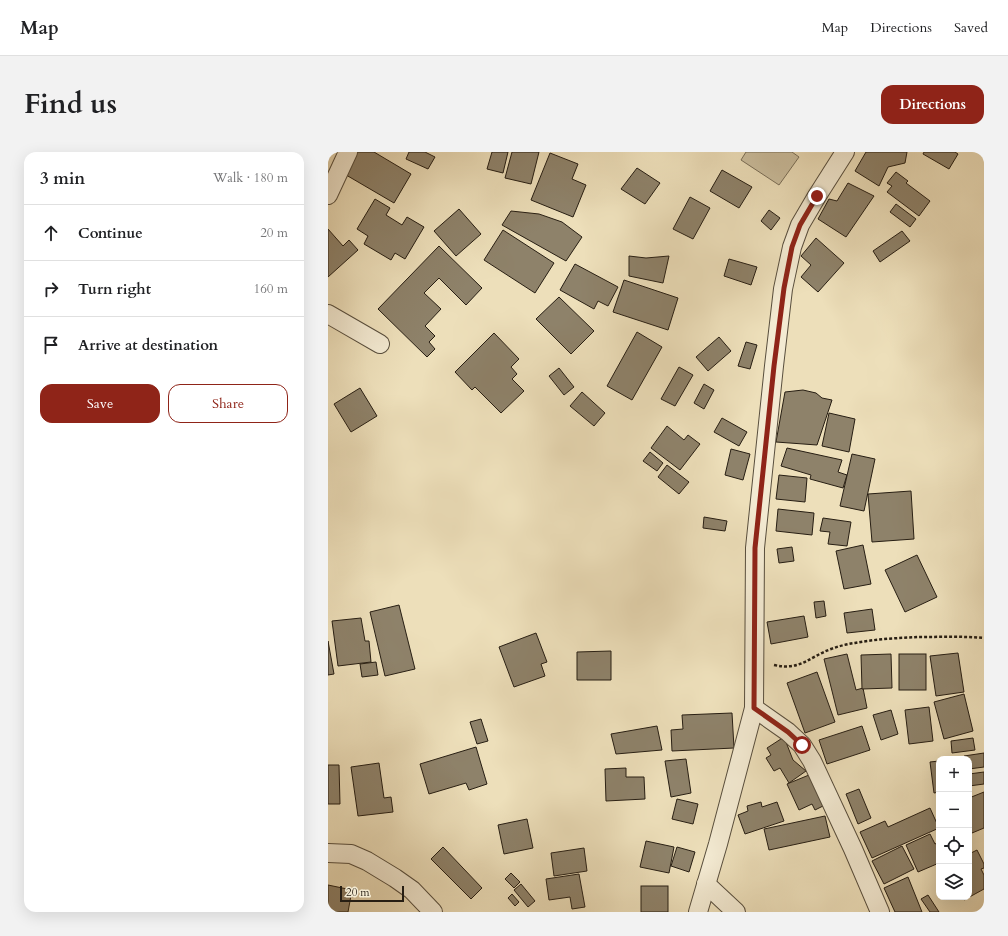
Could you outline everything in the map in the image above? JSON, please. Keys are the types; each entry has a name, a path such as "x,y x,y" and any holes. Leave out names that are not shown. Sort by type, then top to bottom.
{"street":[{"path":"328,195 348,152"},
{"path":"698,912 718,844 754,708 755,548 774,366 784,288 792,247 800,225 845,152"},
{"path":"328,314 380,344"},
{"path":"754,708 788,732 802,745 812,761 853,849 880,912"},
{"path":"328,852 351,854 367,861 412,890 433,912"},
{"path":"706,884 736,912"}],"path":[{"path":"755,659 785,668 803,663 831,649 855,643 890,638 968,636 984,638"}],"shaded area":[{"path":"746,152 792,152 799,157 779,185 741,160"}],"building":[{"path":"353,152 374,152 411,174 394,203 341,172"},
{"path":"409,152 425,152 435,157 428,169 406,159"},
{"path":"492,152 508,152 503,173 487,169"},
{"path":"512,152 539,152 531,184 505,178"},
{"path":"866,152 907,152 905,163 888,167 879,186 855,171"},
{"path":"924,152 955,152 958,154 949,169 923,154"},
{"path":"550,153 578,164 572,179 586,185 573,217 531,200"},
{"path":"637,168 660,183 645,204 621,189"},
{"path":"722,170 752,187 739,208 710,191"},
{"path":"896,172 908,181 906,183 930,201 919,216 887,192 892,186 887,183"},
{"path":"848,183 874,196 846,237 818,219 829,199 837,201"},
{"path":"690,197 710,208 693,239 673,229"},
{"path":"375,199 390,208 386,215 402,225 407,217 424,227 405,259 395,253 391,260 364,244 368,236 357,229"},
{"path":"896,204 916,219 910,227 890,212"},
{"path":"459,209 481,234 456,256 434,231"},
{"path":"769,210 780,218 771,230 761,221"},
{"path":"511,211 539,214 562,222 582,237 566,261 502,225"},
{"path":"328,229 343,246 349,240 358,250 328,277"},
{"path":"503,230 554,263 535,293 484,260"},
{"path":"902,231 910,241 880,262 873,251"},
{"path":"816,238 844,263 818,292 801,277 811,265 801,256"},
{"path":"439,246 482,288 466,305 439,278 424,293 441,309 425,326 435,336 429,342 435,349 427,357 378,309"},
{"path":"629,256 646,258 669,256 663,283 629,276"},
{"path":"729,259 757,267 751,285 724,276"},
{"path":"575,264 618,287 608,306 598,301 594,309 560,290"},
{"path":"624,280 678,298 668,330 613,312"},
{"path":"559,297 594,331 571,354 536,319"},
{"path":"637,332 662,347 632,400 607,386"},
{"path":"494,333 519,359 511,367 517,374 512,379 524,391 501,413 475,387 472,390 455,372"},
{"path":"719,337 731,351 708,371 696,357"},
{"path":"746,342 757,345 750,369 738,366"},
{"path":"679,367 693,375 675,406 661,399"},
{"path":"559,368 574,387 564,395 549,376"},
{"path":"704,384 714,390 704,409 694,403"},
{"path":"360,388 377,416 351,432 334,404"},
{"path":"803,390 816,393 822,398 832,400 817,445 776,442 785,392"},
{"path":"582,392 605,413 594,426 570,406"},
{"path":"829,413 855,419 849,452 822,446"},
{"path":"722,418 747,432 739,446 714,432"},
{"path":"667,426 684,440 688,435 700,444 680,470 651,448"},
{"path":"787,448 842,460 838,472 847,475 843,488 810,479 811,475 781,466"},
{"path":"731,449 750,454 743,480 725,475"},
{"path":"650,452 663,463 657,471 643,461"},
{"path":"852,454 875,459 864,511 840,506"},
{"path":"667,465 689,482 679,494 658,477"},
{"path":"779,475 807,478 805,502 776,499"},
{"path":"911,491 914,539 872,542 868,494"},
{"path":"778,509 814,513 812,535 776,531"},
{"path":"704,517 727,521 725,531 703,528"},
{"path":"823,518 851,522 847,546 828,544 830,532 820,531"},
{"path":"863,545 871,584 844,589 836,551"},
{"path":"792,547 794,561 779,563 777,549"},
{"path":"917,555 937,597 905,612 885,570"},
{"path":"824,601 826,616 816,618 814,602"},
{"path":"399,605 415,669 385,676 370,612"},
{"path":"872,609 875,630 847,633 844,613"},
{"path":"804,616 808,637 771,644 767,622"},
{"path":"361,618 365,641 369,641 371,662 338,666 332,621"},
{"path":"536,633 547,662 541,664 545,676 514,687 499,647"},
{"path":"328,641 334,674 328,675"},
{"path":"611,651 611,680 577,680 577,652"},
{"path":"958,653 964,692 936,696 930,656"},
{"path":"847,654 856,690 863,688 867,708 838,715 824,659"},
{"path":"891,654 892,688 862,689 861,655"},
{"path":"899,654 926,654 926,690 899,690"},
{"path":"376,662 378,675 362,677 360,664"},
{"path":"817,672 835,722 805,733 787,683"},
{"path":"964,694 973,731 944,739 934,702"},
{"path":"929,707 933,741 909,744 905,710"},
{"path":"891,710 898,734 881,740 873,715"},
{"path":"732,713 734,748 672,751 671,730 683,729 682,715"},
{"path":"481,719 488,741 477,744 470,722"},
{"path":"657,726 662,750 616,754 611,734"},
{"path":"862,726 870,750 827,764 819,740"},
{"path":"784,737 793,760 806,771 789,783 780,768 774,771 766,758 771,755 767,748"},
{"path":"973,738 975,750 952,753 951,741"},
{"path":"476,747 487,784 469,790 466,783 429,794 420,764"},
{"path":"984,753 984,767 972,769 972,756 964,756"},
{"path":"686,759 691,793 671,797 665,761"},
{"path":"936,761 936,793 934,793 930,762"},
{"path":"379,763 384,798 391,797 393,812 358,816 351,767"},
{"path":"328,765 339,765 340,804 328,804"},
{"path":"626,768 626,777 644,777 645,799 606,801 605,769"},
{"path":"984,772 984,784 972,786 972,774"},
{"path":"809,775 823,806 815,810 812,804 799,810 787,784"},
{"path":"859,789 871,818 858,824 846,794"},
{"path":"984,792 984,828 972,833 972,828 972,797"},
{"path":"677,799 698,804 693,824 672,819"},
{"path":"761,802 762,807 777,802 784,821 745,834 738,815 748,811 747,806"},
{"path":"930,808 936,821 936,829 872,858 860,832 885,821 888,827"},
{"path":"825,816 830,837 769,850 764,829"},
{"path":"527,819 533,848 504,854 498,825"},
{"path":"930,834 936,844 936,864 918,872 906,845"},
{"path":"646,841 674,847 669,873 640,867"},
{"path":"902,846 914,869 884,884 872,861"},
{"path":"443,847 482,888 471,899 431,859"},
{"path":"677,847 695,852 689,872 671,866"},
{"path":"584,848 587,871 554,876 551,853"},
{"path":"977,850 984,864 984,868 981,869 984,875 984,889 972,896 972,864 972,852"},
{"path":"511,873 520,882 514,888 505,879"},
{"path":"579,874 585,907 572,909 570,897 549,900 546,879"},
{"path":"908,877 922,912 895,912 884,888"},
{"path":"521,884 535,901 528,907 514,890"},
{"path":"328,885 352,890 348,912 328,912"},
{"path":"641,886 668,886 668,912 641,912"},
{"path":"512,894 519,902 515,906 508,898"},
{"path":"928,895 939,912 930,912 921,899"}],"route":[{"path":"802,745 788,732 754,708 754,566 774,366 784,288 792,247 800,225 817,196"}]}
